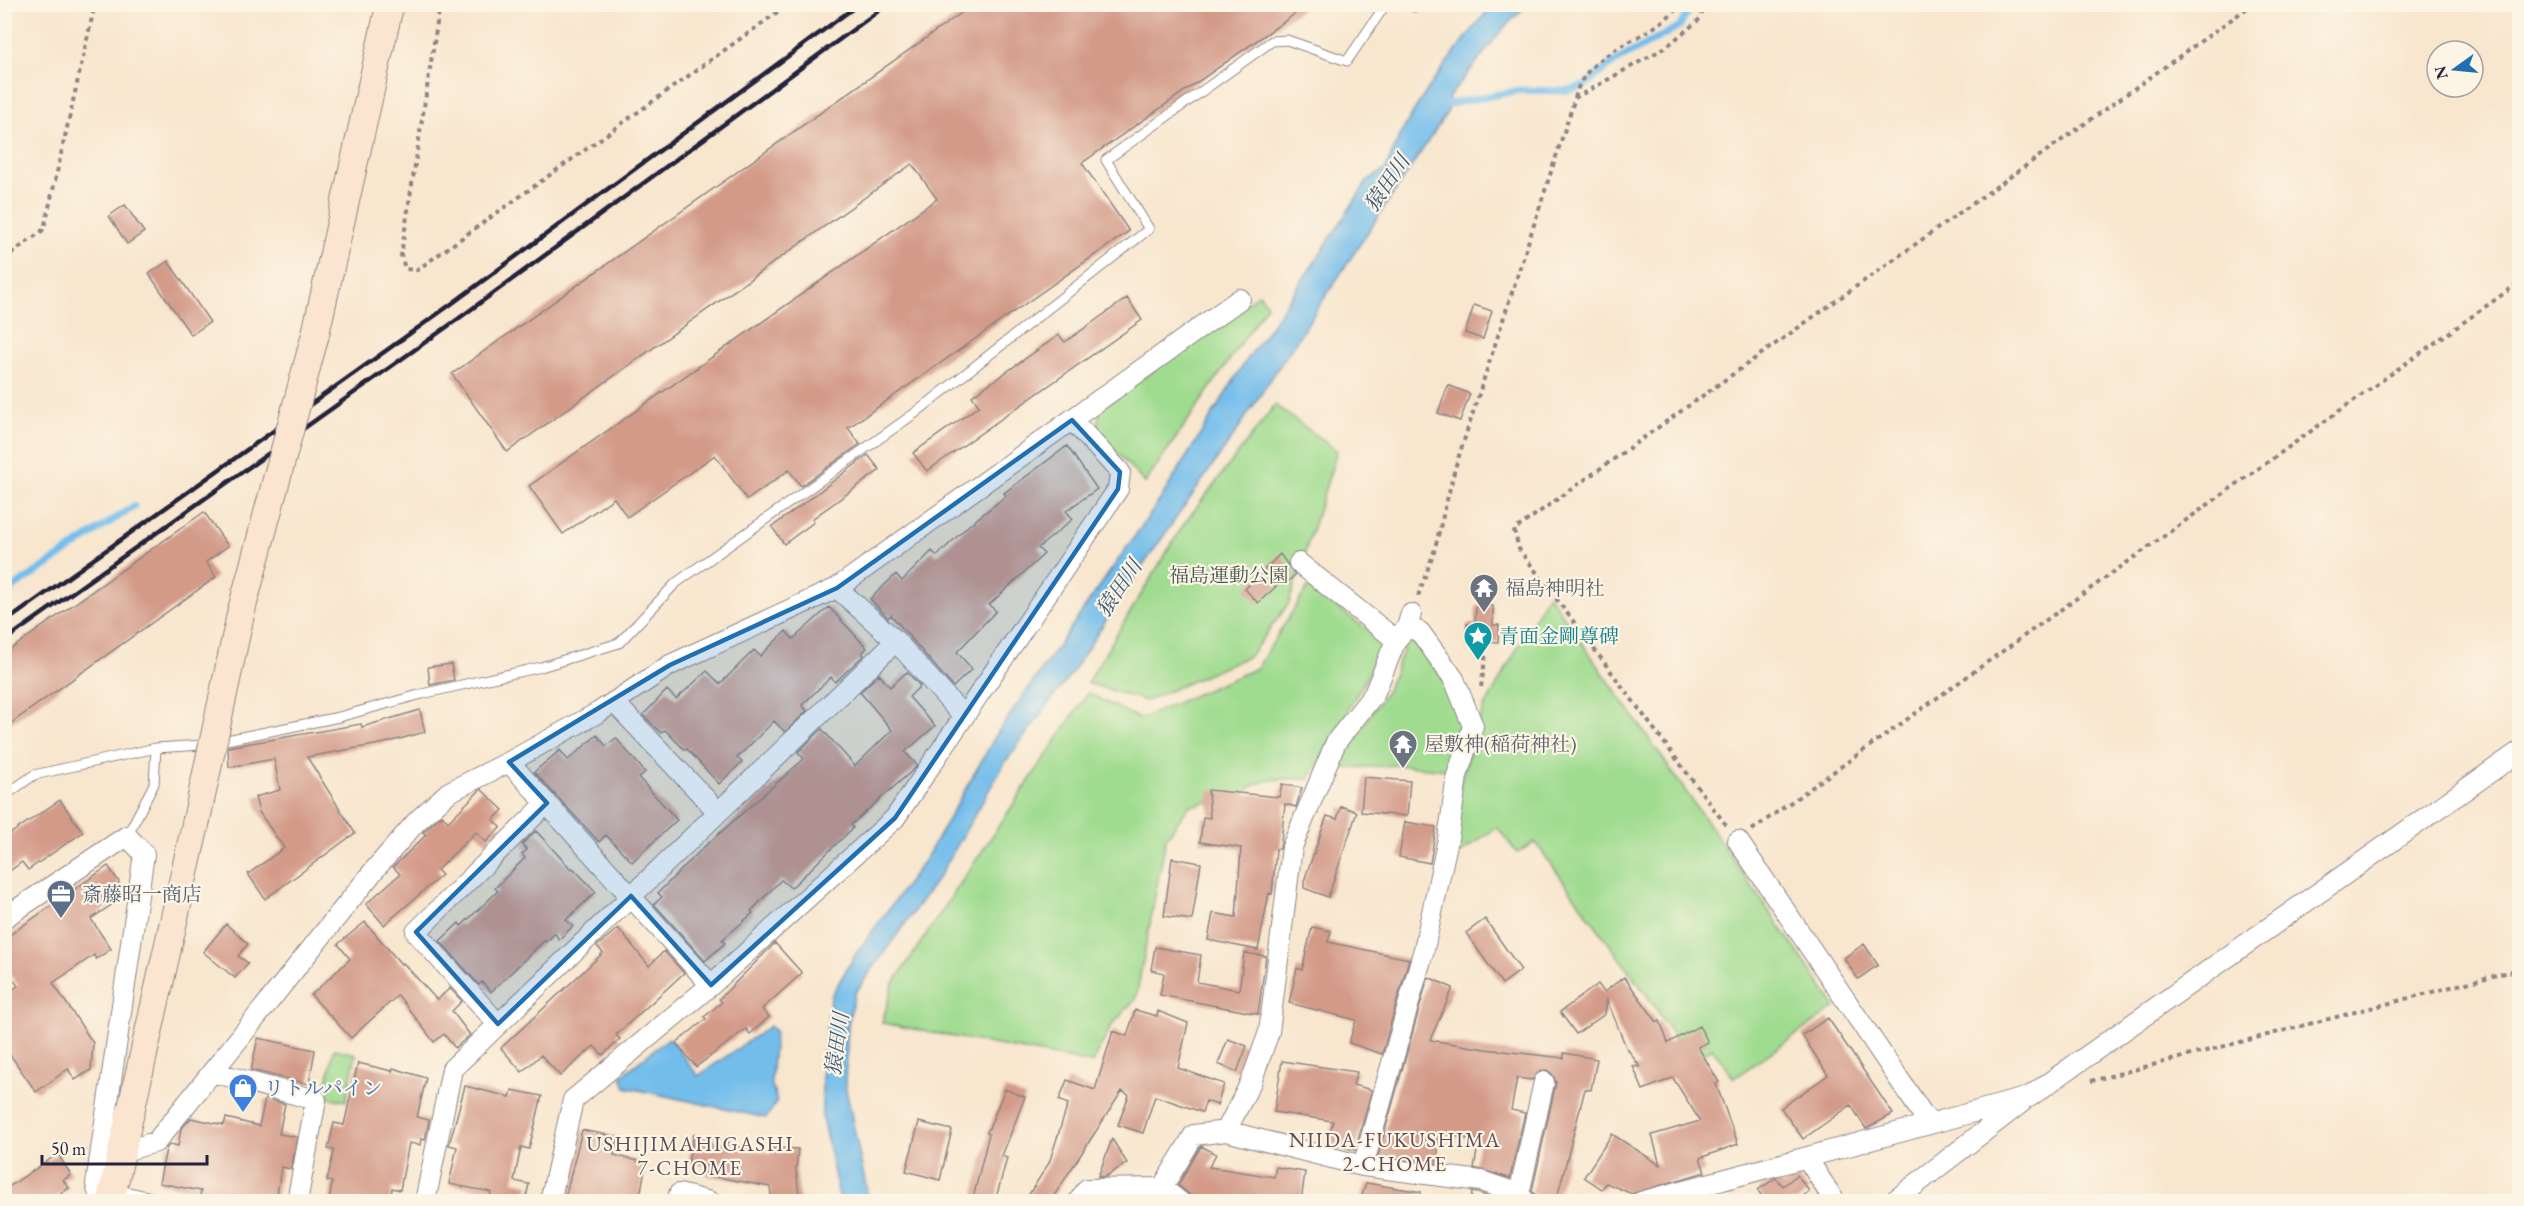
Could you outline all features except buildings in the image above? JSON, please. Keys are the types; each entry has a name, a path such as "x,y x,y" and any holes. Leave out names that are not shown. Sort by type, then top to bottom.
{"street":[{"path":"107,1199 124,1151 241,612 315,336 390,4"},
{"path":"124,1151 156,1143 376,868 417,821 449,792 509,762 614,702 670,665 837,588 1240,299"},
{"path":"550,1202 573,1100 711,985 895,818 1118,489 1120,472 1072,420"},
{"path":"1299,563 1405,627 1420,632 1454,678 1473,726 1457,776 1448,839 1424,949 1363,1166"},
{"path":"837,588 896,641 963,716"},
{"path":"1226,1131 1251,1082 1269,1032 1292,847 1336,742 1374,694 1405,627"},
{"path":"425,1202 452,1069 896,641"},
{"path":"614,702 718,812"},
{"path":"1893,1202 2029,1097 2520,751"},
{"path":"509,762 711,985"},
{"path":"498,1024 416,932 547,803"},
{"path":"4,918 127,836 144,854 96,1184 107,1199 149,1202"},
{"path":"1738,841 1928,1122"},
{"path":"213,1072 316,1100 297,1202"},
{"path":"1162,1188 1194,1135 1226,1131 1363,1166 1481,1181 1523,1198 1544,1082"},
{"path":"1641,1202 1807,1158 1928,1122 2029,1097"},
{"path":"1807,1158 1835,1202"},
{"path":"1078,1202 1087,1189 1162,1188 1180,1202"},
{"path":"678,1202 679,1194 710,1202"}],"lane":[{"path":"4,796 34,776 156,748 202,745 339,717 422,694 541,667 619,643 676,583 918,411 1149,229 1106,160 1272,41 1287,40 1347,61 1386,4"},
{"path":"1410,4 1414,7 1416,4"},
{"path":"127,836 154,784 156,748"}],"path":[{"path":"4,258 42,231 45,225 95,4"},
{"path":"440,4 400,255 405,269 417,270 789,4"},
{"path":"1405,627 1434,552 1455,468 1577,84 1592,65 1662,22 1680,4"},
{"path":"1575,95 1666,46 1700,19 1705,4"},
{"path":"2253,4 1514,530 1519,549 1738,841 2520,282"},
{"path":"2508,4 2520,20"},
{"path":"1467,711 1480,694 1486,653 1483,644"},
{"path":"2086,1082 2520,969"}],"highlighted area":[{"path":"1072,420 1120,472 1118,489 895,818 711,985 631,896 498,1024 416,932 547,803 509,762 670,665 837,588"}],"green space":[{"path":"1259,294 1267,305 1145,483 1098,432 1099,410"},
{"name":"福島運動公園","path":"1275,405 1337,451 1289,603 1250,656 1146,701 1087,683 1184,524"},
{"path":"1308,587 1386,643 1309,779 1277,779 1258,783 1242,795 1235,804 1208,802 1189,806 1166,838 1136,998 1112,1025 1092,1063 882,1023 893,984 1088,693 1140,719 1257,668"},
{"path":"1548,594 1836,1007 1734,1078 1712,1048 1691,1064 1653,1004 1535,842 1517,853 1497,827 1451,860 1461,780 1483,710"},
{"path":"1407,642 1421,647 1456,699 1462,723 1448,770 1398,765 1335,769 1387,690"},
{"path":"334,1049 356,1054 346,1101 324,1097"}],"water":[{"name":"猿田川","path":"1493,4 1527,5 1504,28 1449,97 1448,111 1232,438 1121,597 1073,671 1004,764 940,875 855,993 848,1024 845,1084 869,1201 840,1201 822,1117 822,1066 831,996 855,955 926,858 998,732 1160,500 1242,367 1317,259 1368,180 1386,169 1406,125 1432,83"},
{"path":"770,1026 775,1031 771,1082 777,1102 766,1118 625,1087 621,1076 669,1038 698,1076"}],"waterway":[{"path":"1440,106 1520,90 1565,91 1584,86 1614,62 1680,26 1692,4"},
{"path":"4,594 134,506"}],"railway":[{"path":"4,623 450,305 859,4"},
{"path":"4,641 458,319 888,4"}],"place":[{"name":"福島神明社","path":"1484,614"},
{"name":"青面金剛尊碑","path":"1478,662"},
{"name":"屋敷神(稲荷神社)","path":"1403,770"},
{"name":"斎藤昭一商店","path":"61,920"},
{"name":"リトルパイン","path":"243,1114"}],"district":[{"name":"NIIDA-FUKUSHIMA 2-CHOME","path":"1395,1152"},
{"name":"USHIJIMAHIGASHI 7-CHOME","path":"690,1156"}]}
